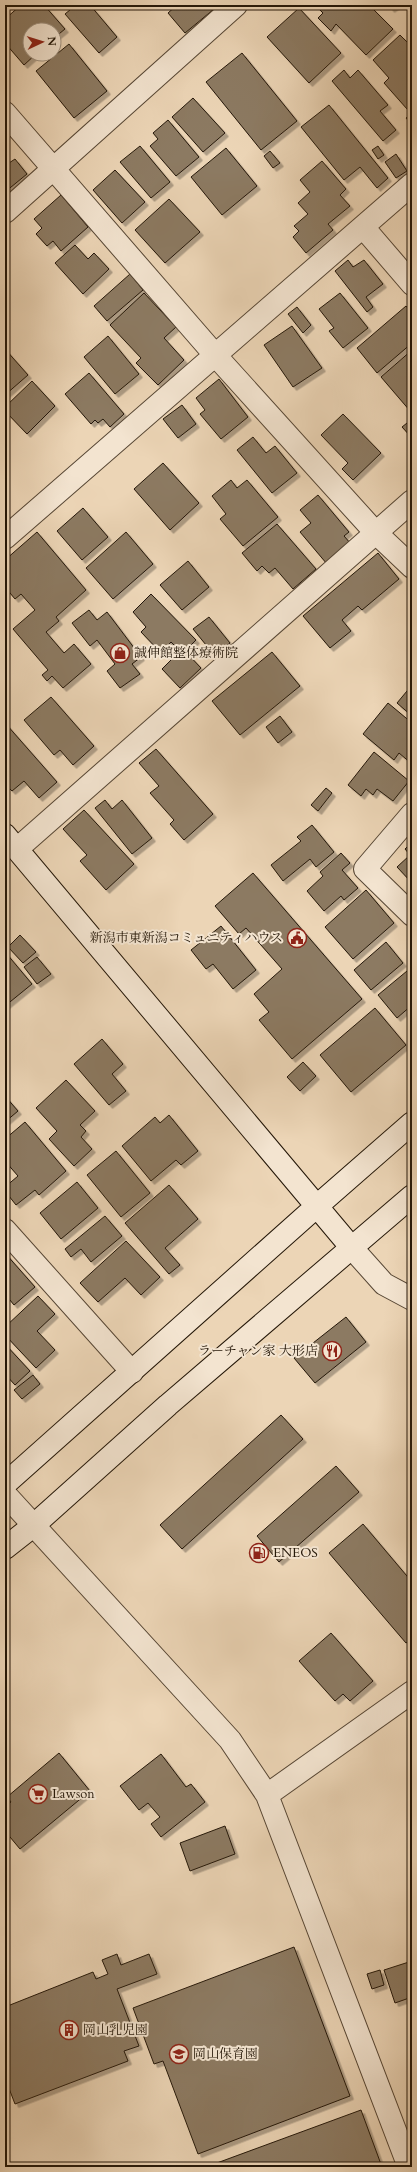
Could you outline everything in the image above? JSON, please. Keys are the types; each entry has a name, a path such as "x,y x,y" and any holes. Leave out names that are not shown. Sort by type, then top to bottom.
{"street":[{"path":"5,212 236,5"},
{"path":"5,113 216,356 375,532 412,567"},
{"path":"5,538 412,184"},
{"path":"362,227 412,284"},
{"path":"412,501 11,842 351,1247 384,1284 412,1299"},
{"path":"412,814 366,869 412,914"},
{"path":"5,1484 316,1206 412,1123"},
{"path":"5,1548 33,1526 168,1405 412,1196"},
{"path":"6,1232 132,1372"},
{"path":"5,1494 230,1740 266,1795 409,2167"},
{"path":"266,1795 412,1692"}],"building":[{"path":"21,5 44,5 59,22 22,22 22,62 27,62 24,65 5,43 5,19"},
{"path":"76,5 90,5 117,37 99,53 65,14"},
{"path":"177,5 211,5 214,9 185,33 168,13"},
{"path":"315,5 369,5 393,29 366,55 336,24 331,31 318,18 323,13"},
{"path":"388,5 397,5 391,9"},
{"path":"299,8 341,53 309,83 267,37"},
{"path":"400,35 412,47 412,104 407,109 384,83 389,78 373,60"},
{"path":"69,44 107,91 74,118 36,71 47,62 62,62 62,50"},
{"path":"242,53 297,121 261,150 206,82"},
{"path":"344,70 350,78 358,70 388,105 380,111 396,130 383,141 332,81"},
{"path":"193,98 225,133 203,152 172,117"},
{"path":"329,105 388,178 377,188 360,167 344,180 301,127"},
{"path":"412,113 412,125 406,118"},
{"path":"168,120 199,157 176,176 150,146 158,139 153,133"},
{"path":"140,146 170,182 151,198 120,162"},
{"path":"378,146 384,155 378,159 372,150"},
{"path":"226,148 257,186 222,215 191,177"},
{"path":"270,151 280,163 273,168 264,156"},
{"path":"396,154 407,171 396,178 385,162"},
{"path":"15,159 27,174 5,192 5,163 6,165"},
{"path":"322,161 346,189 340,195 350,206 328,224 333,230 306,253 293,237 299,231 294,226 308,214 298,203 310,192 300,180"},
{"path":"115,170 145,202 122,223 93,190"},
{"path":"61,195 88,227 61,251 53,241 47,246 36,234 42,228 34,219"},
{"path":"169,199 200,232 165,263 135,230"},
{"path":"75,245 88,259 94,253 109,269 83,294 55,263"},
{"path":"348,260 353,267 364,260 383,284 366,297 373,307 367,312 335,271"},
{"path":"130,274 143,290 107,321 94,306"},
{"path":"144,293 176,327 164,338 184,360 158,385 136,363 141,358 110,325"},
{"path":"340,293 368,328 343,348 329,331 334,328 319,309"},
{"path":"406,306 412,313 412,343 377,373 357,348"},
{"path":"297,307 311,325 303,333 288,314"},
{"path":"292,326 322,368 293,387 264,345"},
{"path":"108,336 139,374 115,394 84,357"},
{"path":"5,349 28,375 5,395"},
{"path":"412,350 412,411 411,412 381,377"},
{"path":"89,373 124,414 110,427 103,419 98,423 95,420 91,424 65,394"},
{"path":"219,379 248,417 221,439 200,414 205,410 196,398"},
{"path":"32,381 55,406 27,434 5,411 5,407"},
{"path":"182,405 196,424 178,438 163,419"},
{"path":"343,414 381,453 353,480 342,469 348,463 321,435"},
{"path":"412,419 412,438 402,427"},
{"path":"253,437 266,453 275,446 297,473 272,493 237,450"},
{"path":"163,463 199,503 170,530 134,489"},
{"path":"231,480 237,488 247,480 278,517 243,546 220,519 226,514 212,496"},
{"path":"318,495 349,532 344,536 351,544 327,564 300,532 311,523 300,510"},
{"path":"83,508 108,537 82,560 57,531"},
{"path":"277,524 316,569 293,589 275,568 269,573 262,566 257,571 242,553"},
{"path":"37,532 86,590 56,617 59,621 46,632 64,653 74,644 91,664 63,688 52,676 47,681 42,675 48,670 13,629 35,610 21,594 15,599 5,587 5,576 10,572 5,567 5,560"},
{"path":"126,532 153,564 113,599 86,568"},
{"path":"378,553 399,579 362,610 358,606 342,620 351,631 330,648 303,616"},
{"path":"188,561 209,587 182,610 160,585"},
{"path":"151,594 196,640 185,651 201,668 180,688 162,669 180,651 171,642 161,653 141,632 146,627 133,612"},
{"path":"89,610 97,620 107,612 141,657 132,664 140,674 120,688 107,671 115,664 97,640 90,646 72,623"},
{"path":"209,617 230,643 215,656 193,629"},
{"path":"272,652 300,686 240,735 212,701"},
{"path":"412,685 412,716 397,703"},
{"path":"51,697 94,746 73,765 60,750 54,755 24,720"},
{"path":"388,703 412,723 412,764 399,753 394,760 363,734"},
{"path":"280,716 292,732 278,743 266,727"},
{"path":"6,724 57,782 39,798 24,781 12,791 5,784"},
{"path":"156,749 213,814 184,840 170,824 174,820 150,793 159,786 139,763"},
{"path":"374,752 409,781 393,801 377,789 373,795 366,789 361,796 348,785"},
{"path":"326,788 332,793 318,811 311,805"},
{"path":"105,800 112,809 122,800 152,838 132,854 95,808"},
{"path":"84,810 134,864 106,890 80,861 87,855 63,829"},
{"path":"312,825 334,852 316,867 310,859 283,881 271,865 301,841 297,837"},
{"path":"412,842 412,883 397,867 410,855 405,849"},
{"path":"341,853 350,863 342,870 358,888 344,900 341,896 324,911 307,891 323,876 320,872"},
{"path":"253,873 362,999 292,1059 259,1020 269,1012 254,994 282,969 246,928 239,934 215,906"},
{"path":"366,890 394,923 353,959 325,927"},
{"path":"221,926 256,970 233,989 213,964 206,969 191,950"},
{"path":"20,935 36,952 23,963 8,947"},
{"path":"386,942 403,963 371,990 354,970"},
{"path":"6,953 32,984 5,1006 5,954"},
{"path":"37,957 51,974 37,984 24,967"},
{"path":"407,971 412,977 412,1005 397,1018 378,995"},
{"path":"375,1008 406,1045 351,1092 320,1055"},
{"path":"412,1016 412,1026 407,1021"},
{"path":"102,1039 123,1064 112,1074 126,1091 109,1105 74,1064"},
{"path":"303,1062 316,1076 300,1091 287,1077"},
{"path":"66,1080 95,1111 80,1125 86,1131 81,1137 92,1149 74,1166 49,1139 57,1131 36,1108"},
{"path":"5,1096 18,1111 5,1122"},
{"path":"169,1115 198,1151 181,1165 176,1160 151,1181 122,1146 155,1117 160,1123"},
{"path":"25,1122 66,1171 39,1195 35,1190 16,1205 5,1191 5,1187 18,1176 5,1161 5,1139"},
{"path":"116,1151 150,1193 121,1217 87,1175"},
{"path":"77,1182 98,1208 61,1239 40,1213"},
{"path":"169,1185 198,1219 165,1248 180,1265 169,1274 125,1223"},
{"path":"105,1216 122,1236 91,1262 81,1249 71,1257 65,1249"},
{"path":"126,1241 160,1277 141,1295 125,1278 98,1302 80,1283"},
{"path":"5,1253 35,1287 14,1305 5,1294"},
{"path":"38,1296 55,1314 37,1331 55,1350 36,1368 5,1335 5,1327"},
{"path":"346,1317 366,1342 315,1383 294,1358"},
{"path":"5,1344 30,1371 15,1385 5,1374"},
{"path":"33,1375 40,1384 22,1399 14,1390"},
{"path":"281,1415 303,1439 182,1549 160,1525"},
{"path":"336,1466 359,1492 279,1562 257,1536"},
{"path":"363,1524 412,1582 412,1638 406,1643 329,1553"},
{"path":"331,1633 373,1681 350,1701 343,1694 335,1701 299,1661"},
{"path":"59,1753 90,1791 20,1849 5,1831 5,1807 11,1802 7,1797"},
{"path":"161,1754 186,1787 191,1784 205,1802 161,1837 151,1824 160,1817 148,1803 139,1810 120,1786"},
{"path":"225,1826 235,1854 190,1871 180,1843"},
{"path":"294,1947 350,2096 198,2154 163,2061 154,2064 133,2008"},
{"name":"岡山乳児園","path":"117,1954 121,1965 149,1954 157,1974 117,1989 139,2046 124,2051 128,2061 15,2104 5,2078 5,2007 93,1972 96,1979 108,1974 102,1960"},
{"path":"412,1961 412,1997 395,2003 384,1970"},
{"path":"380,1970 384,1985 372,1989 367,1974"},
{"path":"361,2110 382,2167 206,2167"}],"place":[{"name":"誠伸館整体療術院","path":"120,653"},
{"name":"新潟市東新潟コミュニティハウス","path":"297,938"},
{"name":"ラーチャン家 大形店","path":"332,1351"},
{"name":"ENEOS","path":"259,1553"},
{"name":"Lawson","path":"38,1794"},
{"name":"岡山乳児園","path":"69,2030"},
{"name":"岡山保育園","path":"179,2054"}]}
